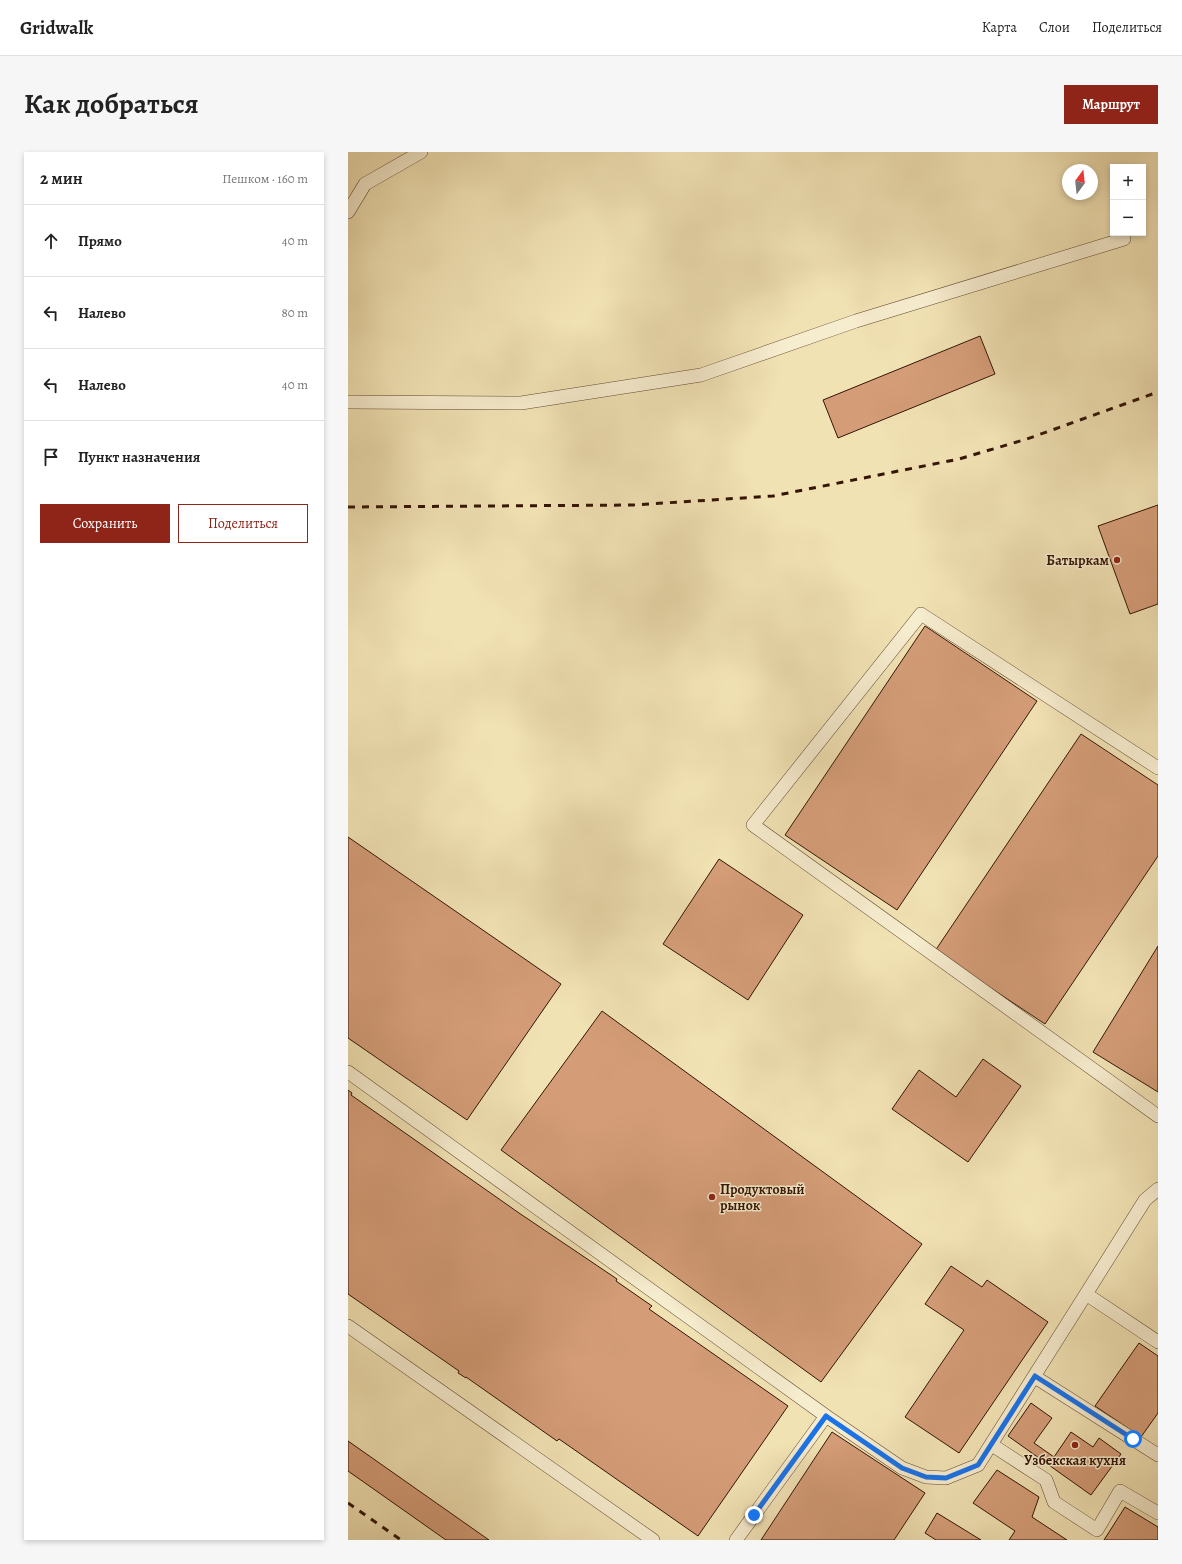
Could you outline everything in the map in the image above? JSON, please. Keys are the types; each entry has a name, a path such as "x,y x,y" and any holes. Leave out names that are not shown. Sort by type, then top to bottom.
{"lane":[{"path":"348,212 365,184 421,152"},
{"path":"348,402 521,403 701,374 856,321 1124,238"},
{"path":"1158,768 921,614 753,825 1158,1116"},
{"path":"348,1072 826,1416 902,1468 926,1477 946,1478 978,1465 1146,1200 1158,1189"},
{"path":"1086,1294 1158,1342"},
{"path":"348,1326 653,1540"},
{"path":"1035,1376 1158,1455"},
{"path":"736,1540 826,1416"},
{"path":"992,1445 1046,1480 1054,1502 1097,1530 1120,1491 1158,1513"}],"building":[{"path":"980,336 995,374 838,438 823,400"},
{"path":"1158,505 1158,604 1130,614 1098,526"},
{"path":"925,626 1037,701 897,910 785,835"},
{"path":"1081,734 1158,785 1158,856 1045,1024 935,951"},
{"path":"348,837 561,984 467,1120 348,1038"},
{"path":"719,859 803,915 748,1000 663,944"},
{"path":"1158,946 1158,1092 1093,1052"},
{"name":"Продуктовый рынок","path":"602,1011 922,1244 821,1382 501,1150"},
{"path":"983,1059 1021,1086 968,1162 892,1109 919,1070 956,1097"},
{"path":"348,1090 352,1093 351,1095 519,1213 617,1279 616,1281 652,1306 649,1309 788,1406 698,1536 559,1439 557,1441 466,1377 458,1373 459,1371 348,1294"},
{"path":"951,1266 982,1287 987,1280 1048,1322 959,1453 905,1417 964,1330 925,1304"},
{"path":"1139,1343 1158,1356 1158,1413 1141,1437 1095,1406"},
{"path":"1031,1403 1052,1418 1034,1443 1054,1457 1071,1432 1093,1447 1099,1438 1121,1454 1091,1495 1008,1436"},
{"path":"832,1432 925,1493 894,1540 761,1540"},
{"path":"348,1441 489,1540 446,1540 348,1471"},
{"path":"997,1470 1039,1497 1032,1517 1067,1540 1009,1540 1015,1531 973,1503"},
{"path":"1125,1507 1158,1527 1158,1540 1104,1540"},
{"path":"937,1513 981,1540 936,1540 925,1533"}],"railway":[{"path":"348,507 633,505 773,496 959,459 1027,439 1158,392"},
{"path":"348,1503 401,1540"}],"place":[{"name":"Батыркам","path":"1117,560"},
{"name":"Продуктовый рынок","path":"712,1197"},
{"name":"Узбекская кухня","path":"1075,1445"}],"route":[{"path":"754,1515 826,1416 902,1468 926,1477 946,1478 978,1465 1035,1376 1133,1439"}]}
